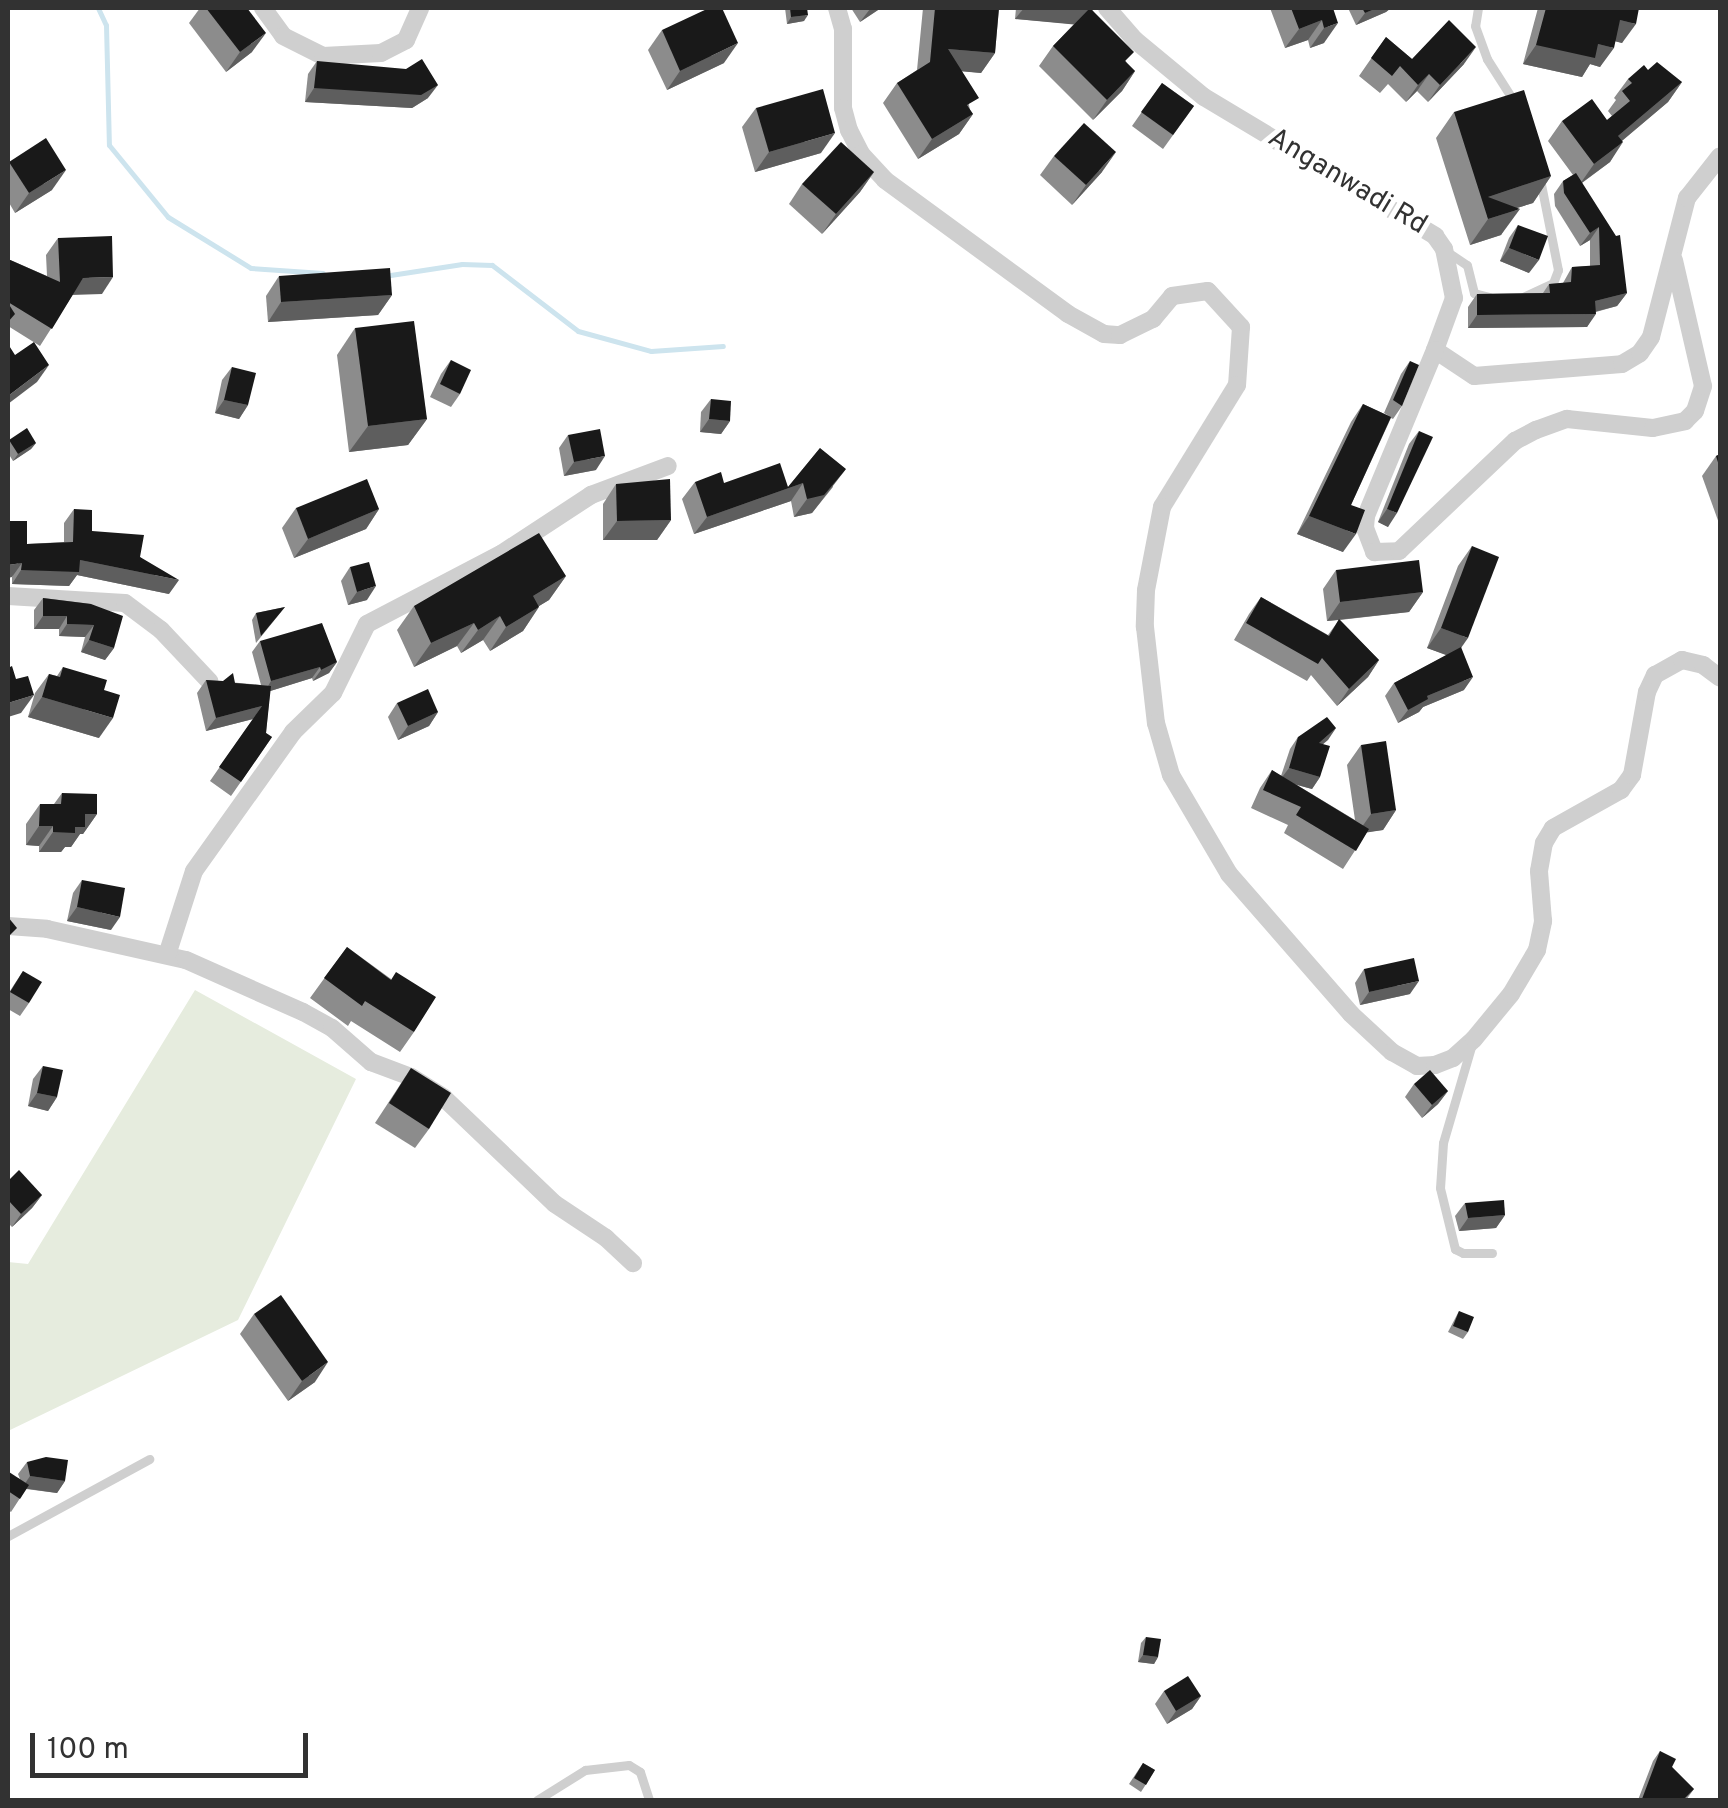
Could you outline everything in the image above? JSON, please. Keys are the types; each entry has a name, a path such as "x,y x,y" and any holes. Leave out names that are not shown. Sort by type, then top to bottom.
{"street":[{"path":"263,8 284,36 323,56 380,53 393,47 406,40 420,8"},
{"path":"837,8 843,28 844,108 849,130 861,154 886,180 1068,314 1104,334 1120,335 1153,319 1172,296 1208,291 1241,327 1238,384 1162,507 1146,590 1147,668 1171,775 1230,874 1338,999 1392,1052 1418,1066 1435,1066 1453,1058 1474,1038 1511,994 1538,950 1543,921 1539,871 1544,844 1553,828 1621,790 1632,774 1647,692 1655,675 1682,660 1703,664 1720,678"},
{"name":"Anganwadi Rd","path":"1107,8 1136,40 1204,97 1425,226 1444,249 1454,298 1366,516 1365,528 1374,552 1399,551 1515,441 1536,430 1567,419 1653,428 1686,421 1696,411 1703,386 1672,250"},
{"path":"1435,350 1474,376 1632,360 1651,337 1687,198 1720,156"},
{"path":"167,955 194,871 293,732 334,693 366,624 501,554 591,495 668,466"},
{"path":"8,596 125,603 160,630 210,682"},
{"path":"8,926 48,929 167,955 303,1012 332,1028 371,1062 412,1077 444,1098 555,1204 606,1238 633,1263"}],"lane":[{"path":"1478,8 1475,26 1487,60 1521,112"},
{"path":"1444,249 1467,265 1474,293 1503,300 1552,283 1558,270 1538,165"},
{"path":"1474,1038 1442,1143 1440,1188 1455,1249 1463,1254 1492,1253"},
{"path":"8,1536 148,1459"},
{"path":"537,1800 585,1770 630,1765 640,1772 649,1800"}],"shaded area":[{"path":"195,990 356,1079 238,1320 8,1431 8,1262 28,1264"}],"building":[{"path":"206,8 247,8 266,33 240,52"},
{"path":"709,8 722,8 738,43 680,71 662,30"},
{"path":"790,8 807,8 808,15 791,17"},
{"path":"935,8 999,8 995,53 948,49 979,98 967,105 973,114 932,139 897,83 930,62"},
{"path":"1090,8 1134,52 1125,61 1135,71 1107,100 1053,46"},
{"path":"1291,8 1333,8 1338,23 1324,28 1322,20 1299,29"},
{"path":"1546,8 1639,8 1636,24 1620,20 1614,48 1598,44 1595,58 1536,45"},
{"path":"1449,20 1476,47 1440,85 1429,74 1418,85 1400,66 1392,76 1371,58 1386,37 1412,59"},
{"path":"422,59 438,85 421,95 314,88 317,61 406,69"},
{"path":"1657,62 1682,82 1618,136 1623,142 1594,164 1562,121 1592,99 1607,120 1630,101 1622,91 1632,83 1628,79 1644,65 1648,70"},
{"path":"1162,83 1194,106 1173,135 1141,112"},
{"path":"823,89 835,133 769,152 756,108"},
{"path":"1524,90 1551,176 1488,197 1520,209 1488,219 1454,112"},
{"path":"1084,123 1116,152 1086,185 1054,156"},
{"path":"46,138 66,170 29,193 9,162"},
{"path":"841,142 874,172 836,214 802,184"},
{"path":"1576,173 1616,236 1620,235 1627,293 1595,301 1596,314 1477,315 1477,294 1550,293 1549,284 1571,282 1572,267 1600,265 1599,227 1590,233 1564,193 1563,181"},
{"path":"1518,225 1548,236 1539,260 1509,248"},
{"path":"112,236 113,277 83,278 52,329 8,302 8,259 60,282 58,238"},
{"path":"390,268 392,295 281,302 279,276"},
{"path":"8,303 15,314 8,322"},
{"path":"414,321 427,419 368,426 355,328"},
{"path":"34,342 49,365 8,396 8,344 15,355"},
{"path":"451,360 471,370 460,394 440,384"},
{"path":"1410,361 1419,365 1402,406 1393,400"},
{"path":"232,367 256,373 248,405 224,400"},
{"path":"711,399 731,401 730,421 709,419"},
{"path":"1363,404 1391,417 1351,505 1365,510 1356,534 1309,516"},
{"path":"27,428 36,443 18,454 9,440"},
{"path":"600,429 605,456 574,462 568,435"},
{"path":"1419,431 1433,437 1397,513 1387,509"},
{"path":"820,448 846,469 824,495 807,499 803,483 707,517 695,482 721,472 724,483 780,463 788,487"},
{"path":"367,479 379,509 308,539 296,508"},
{"path":"670,479 671,520 617,521 616,484"},
{"path":"74,509 92,510 92,531 144,535 140,557 179,580 80,560 79,572 21,570 22,563 8,565 8,521 27,521 27,544 73,542"},
{"path":"539,533 566,576 533,596 539,607 506,627 500,616 478,630 474,623 431,643 414,606"},
{"path":"1472,546 1499,557 1468,638 1441,628"},
{"path":"1419,560 1423,592 1340,602 1336,570"},
{"path":"369,562 376,586 357,592 350,567"},
{"path":"1261,597 1329,636 1339,619 1379,660 1349,689 1322,658 1318,664 1246,623"},
{"path":"43,598 91,604 123,616 114,648 89,640 94,625 67,624 67,616 43,616"},
{"path":"285,607 261,636 256,613"},
{"path":"322,623 337,662 321,670 320,667 271,681 260,641"},
{"path":"1461,647 1473,677 1427,696 1428,699 1408,710 1394,683"},
{"path":"12,666 16,679 28,676 34,695 8,703 8,668"},
{"path":"63,667 107,680 104,690 120,695 113,718 42,697 49,674 60,677"},
{"path":"233,673 235,683 271,686 266,733 272,737 241,782 219,767 262,706 216,718 206,680 223,681"},
{"path":"428,689 438,712 408,726 397,703"},
{"path":"1327,717 1336,728 1319,743 1330,746 1320,777 1289,768 1298,737"},
{"path":"1386,741 1396,810 1371,814 1361,745"},
{"path":"1272,770 1369,829 1356,851 1296,815 1301,807 1263,790"},
{"path":"62,793 97,794 97,814 85,814 85,827 75,827 75,833 53,832 53,826 39,826 40,804 61,804"},
{"path":"82,880 125,888 120,917 77,907"},
{"path":"8,917 17,928 8,937"},
{"path":"347,947 391,980 396,972 436,997 414,1032 365,1001 362,1006 324,978"},
{"path":"1414,958 1419,981 1369,992 1364,969"},
{"path":"23,971 42,982 29,1003 10,992"},
{"path":"43,1066 63,1070 57,1097 37,1093"},
{"path":"411,1068 451,1093 429,1129 389,1103"},
{"path":"1430,1070 1448,1091 1432,1105 1414,1084"},
{"path":"19,1170 42,1195 21,1214 8,1200 8,1181"},
{"path":"1504,1200 1505,1215 1468,1218 1465,1203"},
{"path":"281,1295 328,1362 302,1381 254,1314"},
{"path":"1459,1311 1474,1317 1468,1332 1453,1326"},
{"path":"46,1457 68,1460 65,1481 30,1476 27,1462"},
{"path":"9,1472 29,1485 20,1499 8,1491"},
{"path":"1146,1637 1161,1639 1158,1657 1143,1655"},
{"path":"1188,1676 1201,1696 1176,1711 1164,1691"},
{"path":"1660,1751 1676,1759 1672,1767 1694,1789 1683,1800 1642,1799"},
{"path":"1143,1763 1155,1770 1146,1785 1134,1778"}],"waterway":[{"path":"98,8 106,25 109,145 168,217 251,268 323,273"},
{"path":"384,276 462,264 492,265 578,331 651,351 723,346"}]}
